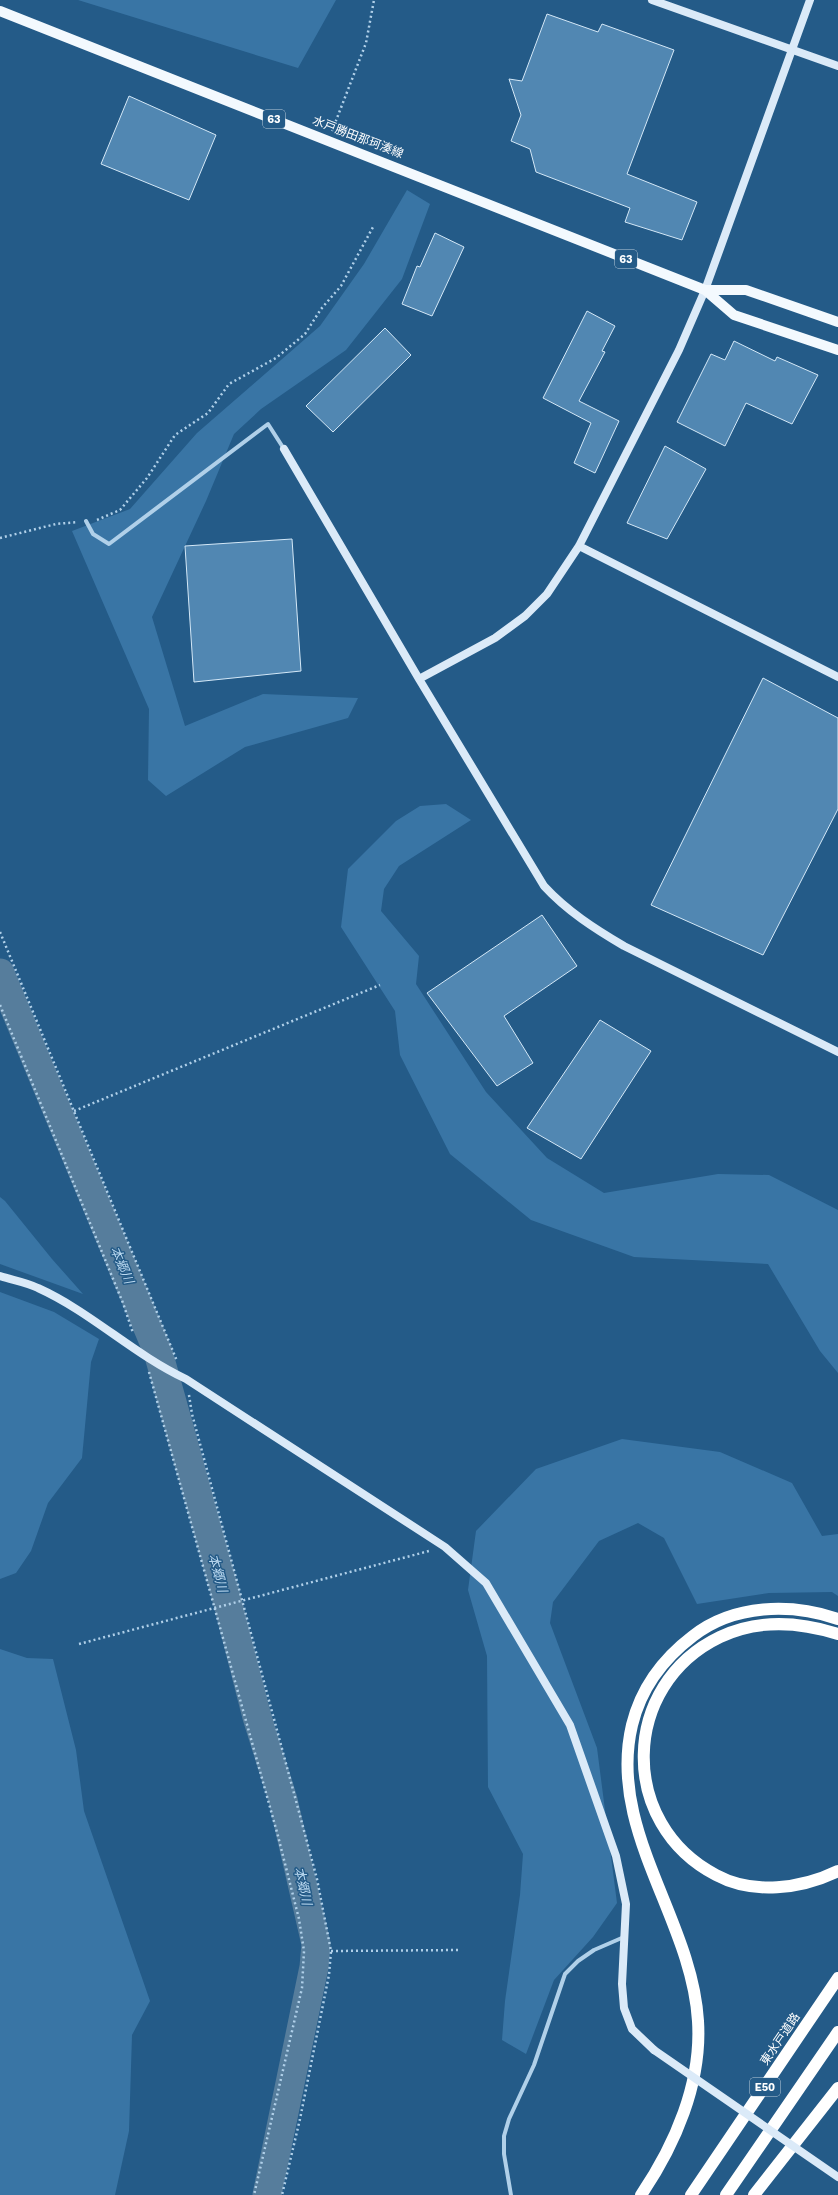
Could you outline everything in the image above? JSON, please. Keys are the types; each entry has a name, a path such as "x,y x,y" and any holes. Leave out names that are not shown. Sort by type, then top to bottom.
{"highway":[{"path":"641,2195 679,2127 689,2097 698,2050 699,2023 691,1972 644,1851 630,1795 628,1748 636,1709 655,1675 676,1648 697,1632 719,1620 744,1612 769,1608 796,1609 824,1614 838,1619"},
{"path":"838,1634 794,1624 768,1624 721,1636 699,1650 667,1682 655,1703 647,1725 644,1767 647,1789 653,1808 662,1827 673,1843 688,1858 704,1869 722,1878 743,1885 766,1887 810,1882 838,1871"},
{"name":"東水戸道路","path":"691,2195 838,1978"},
{"name":"E50","path":"726,2195 838,2032"},
{"path":"754,2195 838,2088"}],"main road":[{"name":"水戸勝田那珂湊線","path":"0,11 705,290 734,315 838,350"},
{"name":"水戸勝田那珂湊線","path":"705,290 746,290 838,322"}],"street":[{"path":"652,0 838,66"},
{"path":"419,679 495,638 525,616 547,594 580,546 679,350 705,290 810,0"},
{"path":"86,521 93,534 109,544 268,424 534,872 561,904 597,930 624,946 838,1052"},
{"path":"580,546 838,677"},
{"path":"0,1276 37,1287 64,1301 150,1360 186,1379 445,1547 486,1583 570,1725 616,1856 626,1904 626,1936 622,1984 624,2008 632,2029 654,2050 838,2177"},
{"path":"511,2195 504,2154 504,2136 509,2119 534,2065 565,1974 578,1960 594,1950 626,1936"}],"path":[{"path":"329,140 366,43 374,0"},
{"path":"0,538 56,524 102,519 120,510 147,478 175,435 208,413 229,384 276,358 305,334 321,309 341,286 373,227"},
{"path":"0,932 166,1338 186,1379 192,1414 317,1879 331,1951 329,1975 300,2119 282,2195"},
{"path":"74,1111 380,985"},
{"path":"0,1005 123,1303 139,1352 152,1378 216,1606 278,1836 298,1918 304,1951 302,1988 254,2195"},
{"path":"79,1644 242,1599 445,1547"},
{"path":"331,1951 459,1950"}],"shaded area":[{"path":"78,0 336,0 298,68"},
{"path":"407,190 430,204 402,279 346,350 261,409 234,434 206,501 152,617 185,726 263,694 358,698 348,718 245,747 166,796 148,780 149,709 72,531 130,509 197,433 320,326 364,264"},
{"path":"446,804 471,820 399,866 384,889 381,911 419,956 416,984 486,1092 547,1158 604,1193 718,1174 769,1175 838,1210 838,1373 820,1351 768,1264 634,1257 531,1220 450,1154 400,1055 395,1011 341,927 348,869 396,821 420,806"},
{"path":"0,1197 5,1201 52,1259 83,1294 0,1264"},
{"path":"0,1292 54,1312 99,1339 91,1362 82,1458 48,1503 31,1551 16,1573 0,1579"},
{"path":"622,1439 720,1452 792,1483 822,1536 838,1534 838,1596 832,1592 769,1593 697,1604 664,1538 638,1523 599,1541 553,1602 550,1623 597,1748 617,1903 593,1937 554,1980 526,2054 502,2040 505,2001 520,1895 523,1854 488,1787 487,1656 468,1590 476,1531 536,1469"},
{"path":"0,1649 27,1658 53,1659 76,1750 84,1811 150,2001 132,2035 129,2131 115,2195 0,2195"}],"building":[{"path":"547,14 598,32 602,24 674,50 627,174 697,202 682,240 625,222 630,208 536,172 530,149 511,141 521,115 509,79 522,81"},
{"path":"129,96 216,135 189,200 101,164"},
{"path":"435,233 464,247 432,316 402,304 417,266 420,267"},
{"path":"587,311 615,326 602,351 605,352 579,401 619,421 595,473 574,463 591,423 543,398"},
{"path":"385,328 411,355 333,432 306,406"},
{"path":"734,341 775,361 777,357 818,375 792,424 746,403 725,446 677,422 711,354 725,360"},
{"path":"665,446 706,469 667,539 627,523"},
{"path":"292,539 301,671 194,682 185,546"},
{"path":"763,678 838,718 838,809 763,955 651,905"},
{"path":"542,915 577,966 504,1016 533,1063 497,1086 427,993"},
{"path":"600,1020 651,1051 581,1159 527,1128"}],"waterway":[{"name":"本郷川","path":"0,973 158,1352 225,1592 257,1717 283,1800 316,1944 314,1967 267,2195"}]}
